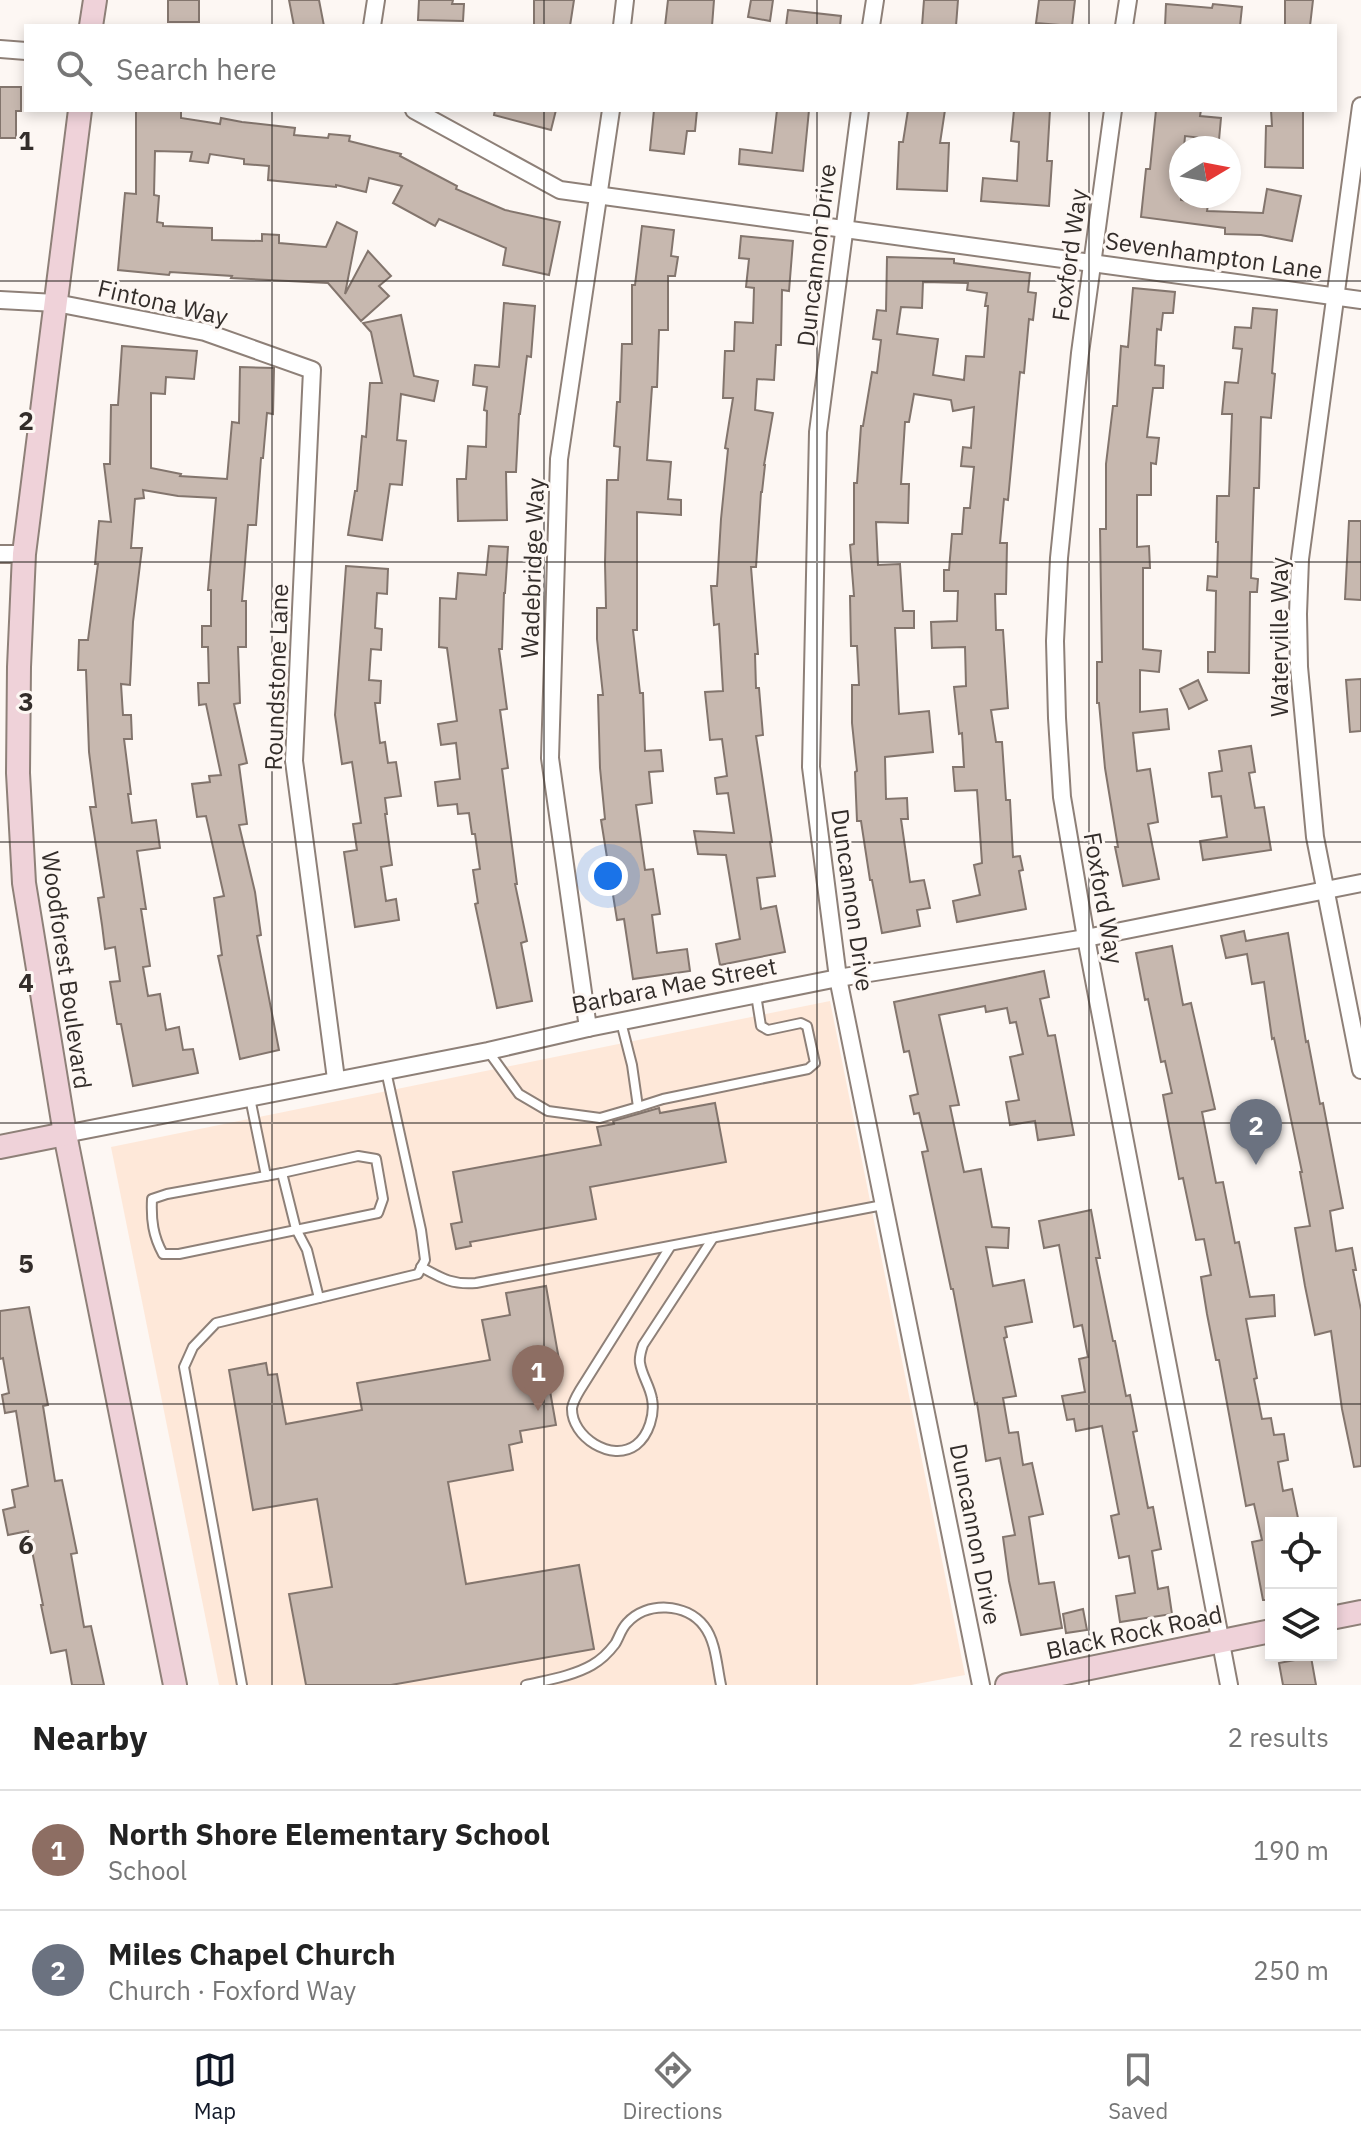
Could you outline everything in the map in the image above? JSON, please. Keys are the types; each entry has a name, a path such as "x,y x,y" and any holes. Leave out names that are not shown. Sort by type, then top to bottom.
{"main road":[{"path":"91,24 95,0"},
{"name":"Woodforest Boulevard","path":"80,112 24,554 18,773 24,883 65,1134 175,1685"},
{"name":"Barbara Mae Street","path":"0,1147 65,1134"},
{"path":"1337,1617 1361,1612"},
{"name":"Black Rock Road","path":"1007,1685 1265,1632"}],"street":[{"path":"372,24 376,0"},
{"path":"622,24 625,0"},
{"path":"871,24 875,0"},
{"path":"1124,24 1128,0"},
{"path":"0,49 24,51"},
{"name":"Waterville Way","path":"1361,106 1300,559 1298,614 1299,667 1315,837 1361,1070"},
{"name":"Sevenhampton Lane","path":"418,112 560,190 1361,300"},
{"name":"Wadebridge Way","path":"588,1028 550,758 559,459 611,112"},
{"name":"Duncannon Drive","path":"860,112 818,432 811,767 838,978 981,1685"},
{"name":"Foxford Way","path":"1113,112 1080,353 1059,558 1055,641 1062,797 1086,938 1229,1685"},
{"name":"Fintona Way","path":"0,300 56,303 205,332 312,370"},
{"name":"Roundstone Lane","path":"312,370 294,761 336,1079"},
{"path":"0,554 24,554"},
{"name":"Barbara Mae Street","path":"65,1134 838,978 1086,938 1361,883"}],"lane":[{"path":"488,1051 519,1094 548,1111 600,1118 663,1099 808,1069 815,1063 807,1026 801,1023 768,1030 761,1026 756,995"},
{"path":"621,1022 638,1107"},
{"path":"242,1685 184,1367 193,1347 216,1323 418,1274 425,1260 421,1230 386,1070"},
{"path":"250,1097 266,1176"},
{"path":"358,1156 376,1159 383,1199 378,1213 179,1254 163,1254 155,1240 152,1199 282,1173 358,1156"},
{"path":"282,1173 296,1229 307,1250 319,1298"},
{"path":"421,1267 447,1281 462,1284 884,1204"},
{"path":"670,1247 572,1406 575,1422 597,1447 617,1450 635,1446 646,1433 652,1416 652,1397 639,1360 643,1345 713,1238"},
{"path":"526,1685 593,1665 614,1646 627,1623 646,1610 678,1608 705,1626 714,1647 721,1685"}],"shaded area":[{"path":"830,1001 965,1675 911,1685 219,1685 111,1147"}],"building":[{"path":"168,0 199,0 199,22 168,22"},
{"path":"289,0 319,0 324,24 294,24"},
{"path":"419,0 453,0 452,4 464,4 463,21 418,20"},
{"path":"534,0 574,0 570,24 534,24"},
{"path":"668,0 714,0 712,24 665,24"},
{"path":"751,0 773,0 770,21 748,17"},
{"path":"924,0 958,0 956,24 922,24"},
{"path":"1039,0 1075,0 1072,24 1036,23"},
{"path":"1285,0 1313,0 1310,24 1285,24"},
{"path":"1166,4 1242,7 1240,24 1165,24"},
{"path":"788,10 841,16 840,24 786,24"},
{"path":"0,87 21,87 21,111 16,111 16,138 0,138"},
{"path":"136,112 181,112 181,118 220,124 221,118 295,128 294,135 350,136 349,141 401,154 457,186 456,189 505,210 560,222 549,275 503,265 506,248 439,219 435,226 393,203 402,186 369,178 366,192 336,185 268,180 269,166 244,164 244,159 210,154 208,163 190,161 192,152 155,151 154,195 159,196 157,222 163,223 163,226 212,228 212,240 262,241 262,234 279,235 279,243 326,247 337,222 357,232 345,294 368,251 391,276 379,286 389,296 361,321 328,283 118,270 125,193 136,194"},
{"path":"495,112 556,112 551,130 494,115"},
{"path":"654,112 697,112 695,131 687,131 684,154 650,150"},
{"path":"777,112 809,112 803,171 739,164 740,149 772,153"},
{"path":"908,112 945,112 940,143 949,143 947,191 897,189 899,142 903,142"},
{"path":"1014,112 1050,112 1047,161 1052,161 1049,206 981,201 983,178 1017,181 1019,142 1011,141"},
{"path":"1156,112 1201,112 1200,116 1221,118 1219,136 1169,136 1169,208 1263,213 1267,189 1301,196 1292,241 1261,235 1225,234 1225,228 1141,217 1146,169 1150,169"},
{"path":"1271,112 1303,112 1303,168 1265,167 1266,126 1272,126"},
{"path":"642,226 674,230 671,256 678,257 675,276 668,276 668,330 659,330 657,387 652,387 647,460 671,462 668,499 681,500 681,515 637,512 637,630 633,630 640,693 643,693 645,751 661,750 663,771 649,772 652,803 636,805 645,870 653,869 660,914 652,915 657,953 687,949 690,971 633,979 624,919 617,920 601,820 605,819 598,695 603,695 597,608 606,608 607,480 618,480 620,447 614,446 617,402 620,402 622,344 632,344 632,285 635,285"},
{"path":"741,236 793,241 789,291 782,290 781,345 776,345 774,380 757,379 755,410 773,413 761,492 756,567 751,567 758,654 755,654 756,688 759,688 763,735 756,736 775,876 757,878 761,909 776,906 785,952 720,965 716,944 740,939 726,855 698,854 694,831 734,833 728,793 717,794 715,778 727,776 722,739 710,740 705,692 723,691 719,624 714,625 711,586 717,586 728,449 725,448 733,398 723,398 725,351 734,351 735,322 753,323 754,288 746,287 749,259 739,258"},
{"path":"887,257 954,259 954,263 1030,273 1028,292 1036,293 1033,320 1029,319 1024,373 1020,372 1008,500 1004,499 1000,543 1007,543 1006,594 995,594 996,630 1003,630 1008,708 991,710 996,742 1002,742 1006,800 1010,800 1013,857 1020,856 1023,870 1019,871 1026,909 957,922 953,901 980,895 974,865 982,863 977,790 955,791 953,767 964,767 954,687 966,686 965,647 932,648 931,622 957,621 958,591 944,591 944,570 949,570 952,534 962,534 964,508 970,508 974,467 961,466 963,447 971,448 974,407 953,411 951,400 914,394 909,422 905,422 901,484 909,484 908,523 876,522 878,565 900,564 903,611 914,611 914,628 895,628 899,714 929,711 933,752 885,757 886,799 907,798 908,819 901,819 910,882 924,880 930,908 917,910 920,926 882,933 861,821 857,821 852,685 859,685 857,646 851,646 850,596 854,596 850,545 854,544 854,483 857,483 861,426 872,372 877,373 881,340 873,339 877,310 886,311","holes":["923,282 968,283 967,290 987,293 984,357 966,356 964,380 933,375 938,339 897,334 901,307 922,308"]},
{"path":"1133,288 1175,292 1173,313 1163,313 1161,330 1157,329 1155,365 1164,366 1163,388 1153,388 1147,437 1159,438 1156,464 1151,463 1151,495 1137,495 1137,547 1149,546 1150,568 1143,568 1143,649 1161,651 1159,672 1140,670 1140,712 1167,709 1169,729 1133,733 1137,771 1150,769 1158,822 1148,824 1159,879 1123,886 1115,847 1118,847 1097,703 1097,662 1102,662 1100,529 1106,529 1106,464 1113,406 1117,406 1121,346 1128,347"},
{"path":"504,303 535,306 531,357 527,356 519,414 516,472 506,472 507,520 458,521 457,479 466,479 468,446 486,447 487,411 484,410 487,387 473,385 475,365 499,367"},
{"path":"1253,308 1277,310 1271,418 1261,417 1259,488 1254,488 1251,578 1258,579 1257,592 1250,592 1249,673 1208,672 1208,652 1215,652 1216,591 1207,590 1208,576 1217,577 1217,496 1229,496 1232,414 1222,414 1225,382 1238,383 1242,349 1233,348 1235,327 1251,328"},
{"path":"401,315 414,376 438,381 434,401 401,394 397,440 406,441 402,485 390,484 382,540 348,535 357,491 362,436 366,437 370,383 382,383 371,332 363,323"},
{"path":"122,346 197,351 194,379 166,377 165,394 151,393 151,468 180,476 227,479 232,422 239,423 240,367 274,368 273,414 267,413 256,525 248,525 242,601 246,601 246,647 238,647 240,703 234,704 247,763 239,765 247,824 239,825 255,892 261,935 257,936 279,1050 240,1059 218,956 222,955 214,898 224,896 206,816 197,817 192,784 210,782 209,776 221,775 206,704 199,705 198,683 209,683 208,647 202,647 202,626 211,626 211,590 208,590 216,498 143,490 144,498 135,499 131,548 142,548 133,622 130,685 121,684 123,715 131,715 132,739 124,739 132,823 156,820 160,848 137,851 146,909 141,909 150,966 143,967 148,996 160,994 166,1030 179,1027 183,1050 193,1049 198,1073 133,1086 110,982 120,981 115,947 105,949 98,898 104,897 90,807 96,807 89,752 86,670 78,670 79,640 88,640 98,564 95,564 99,521 111,522 104,464 110,464 111,405 118,405"},
{"path":"1349,521 1361,521 1361,600 1345,599"},
{"path":"489,546 508,547 502,649 499,649 507,709 500,710 508,768 502,769 515,884 527,941 521,943 532,1001 497,1008 475,904 478,903 473,870 480,869 475,834 472,834 469,813 458,814 457,804 438,806 435,782 460,779 456,743 441,745 438,724 457,721 447,648 439,647 440,598 456,599 458,573 486,575"},
{"path":"346,566 388,569 387,594 377,593 375,628 382,629 381,650 371,649 369,680 381,681 380,703 375,703 380,743 385,742 388,763 396,762 401,796 385,798 392,865 381,867 386,901 396,899 399,920 355,927 344,852 357,850 353,824 361,823 352,762 342,764 335,715"},
{"path":"1361,679 1361,731 1350,732 1346,680"},
{"path":"1198,680 1207,700 1189,709 1180,689"},
{"path":"1251,746 1255,772 1249,773 1255,808 1264,807 1271,850 1203,860 1200,841 1227,837 1221,796 1212,797 1209,773 1222,771 1219,751"},
{"path":"1244,931 1246,941 1288,933 1306,1042 1320,1104 1323,1103 1343,1208 1330,1211 1336,1251 1352,1248 1356,1270 1353,1270 1361,1310 1361,1466 1354,1467 1331,1331 1315,1335 1305,1286 1295,1228 1310,1226 1302,1172 1272,1039 1264,982 1252,984 1247,954 1226,958 1221,936"},
{"path":"1172,946 1183,1005 1191,1003 1215,1109 1202,1112 1216,1183 1223,1182 1250,1297 1274,1295 1275,1316 1246,1319 1262,1419 1271,1418 1274,1435 1284,1434 1288,1460 1278,1462 1283,1491 1292,1489 1298,1517 1265,1517 1265,1600 1252,1542 1262,1540 1254,1504 1246,1506 1219,1360 1216,1360 1207,1314 1201,1277 1211,1275 1204,1239 1196,1240 1183,1178 1179,1179 1163,1095 1172,1093 1165,1061 1161,1062 1148,999 1145,1000 1136,953"},
{"path":"1044,971 1049,997 1040,999 1048,1036 1055,1035 1074,1135 1038,1140 1035,1121 1010,1125 1006,1102 1019,1100 1010,1057 1023,1054 1016,1022 1010,1023 1007,1008 986,1012 985,1006 939,1015 959,1105 950,1106 964,1172 981,1169 992,1227 1009,1228 1008,1248 986,1247 993,1286 1024,1280 1032,1322 1005,1327 1007,1337 1004,1338 1016,1396 1003,1398 1009,1433 1018,1432 1023,1465 1032,1463 1043,1514 1029,1517 1039,1584 1054,1582 1062,1628 1021,1635 1003,1537 1015,1535 1000,1458 986,1461 977,1403 922,1152 928,1151 919,1113 914,1114 910,1096 918,1094 909,1051 904,1052 894,1002"},
{"path":"715,1103 726,1162 590,1187 596,1219 470,1242 471,1246 456,1249 451,1224 462,1222 453,1172 601,1145 597,1127 614,1124 613,1121 659,1108 660,1113"},
{"path":"1091,1210 1100,1258 1096,1258 1113,1341 1126,1396 1130,1395 1137,1431 1133,1432 1148,1508 1153,1507 1161,1549 1152,1551 1158,1589 1168,1587 1172,1614 1120,1622 1116,1596 1135,1593 1129,1556 1119,1558 1111,1516 1119,1514 1102,1426 1076,1431 1074,1419 1067,1420 1062,1396 1085,1392 1079,1359 1088,1357 1082,1325 1074,1327 1059,1245 1044,1248 1039,1221"},
{"path":"546,1286 561,1371 547,1374 556,1425 520,1431 522,1442 509,1445 513,1470 448,1482 466,1584 579,1565 594,1649 391,1685 306,1685 289,1594 332,1587 317,1499 253,1510 229,1370 266,1363 268,1375 277,1374 286,1424 362,1410 357,1383 490,1360 482,1320 510,1315 506,1293"},
{"path":"29,1307 48,1405 43,1406 55,1481 62,1480 77,1553 71,1554 84,1627 91,1626 104,1685 72,1685 66,1650 51,1653 28,1531 8,1535 3,1510 15,1507 12,1490 28,1486 16,1411 5,1413 2,1395 9,1393 3,1358 0,1359 0,1311"},
{"path":"1083,1609 1087,1630 1066,1633 1063,1614"},
{"path":"1312,1661 1316,1685 1283,1685 1279,1663"}],"place":[{"name":"Miles Chapel Church","path":"1256,1165"},
{"name":"North Shore Elementary School","path":"538,1411"}]}
